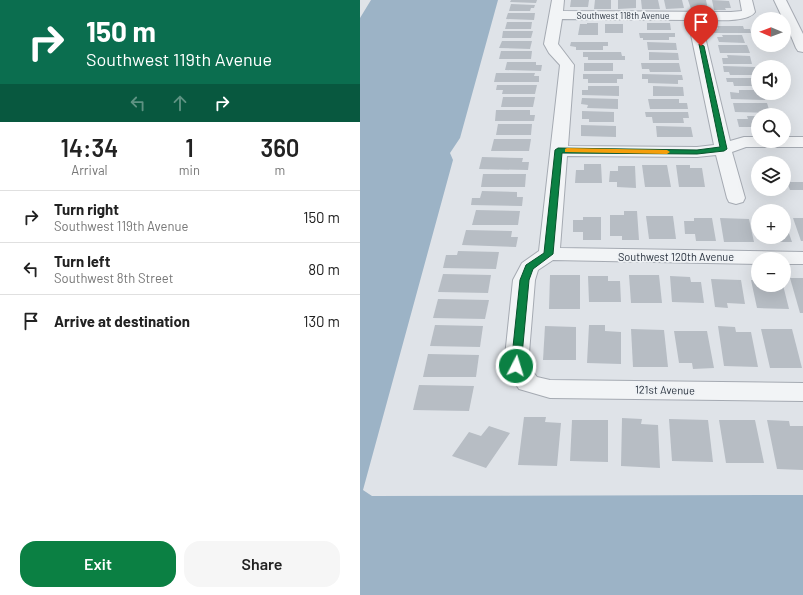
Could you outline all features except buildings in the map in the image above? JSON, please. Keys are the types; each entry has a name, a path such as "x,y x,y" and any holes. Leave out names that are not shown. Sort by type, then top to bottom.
{"street":[{"name":"Southwest 118th Avenue","path":"557,8 694,16 731,16 746,14 749,12 746,0"},
{"path":"780,0 803,48"},
{"path":"549,254 567,65 565,60 552,48 550,44 557,8"},
{"path":"694,16 736,198"},
{"path":"558,150 697,152 724,149 744,142 803,142"},
{"path":"724,149 746,154 803,155"},
{"name":"Southwest 120th Avenue","path":"549,254 803,258"},
{"name":"121st Avenue","path":"549,254 529,267 524,280 516,366 528,383 550,389 803,392"}],"water":[{"path":"371,0 498,0 460,138 450,153 453,160 363,490 372,496 803,495 803,595 360,595 360,18"}],"slow traffic":[{"path":"567,151 667,152"}],"route":[{"path":"516,366 524,280 529,267 549,254 558,150 697,152 724,149 701,46"}]}
